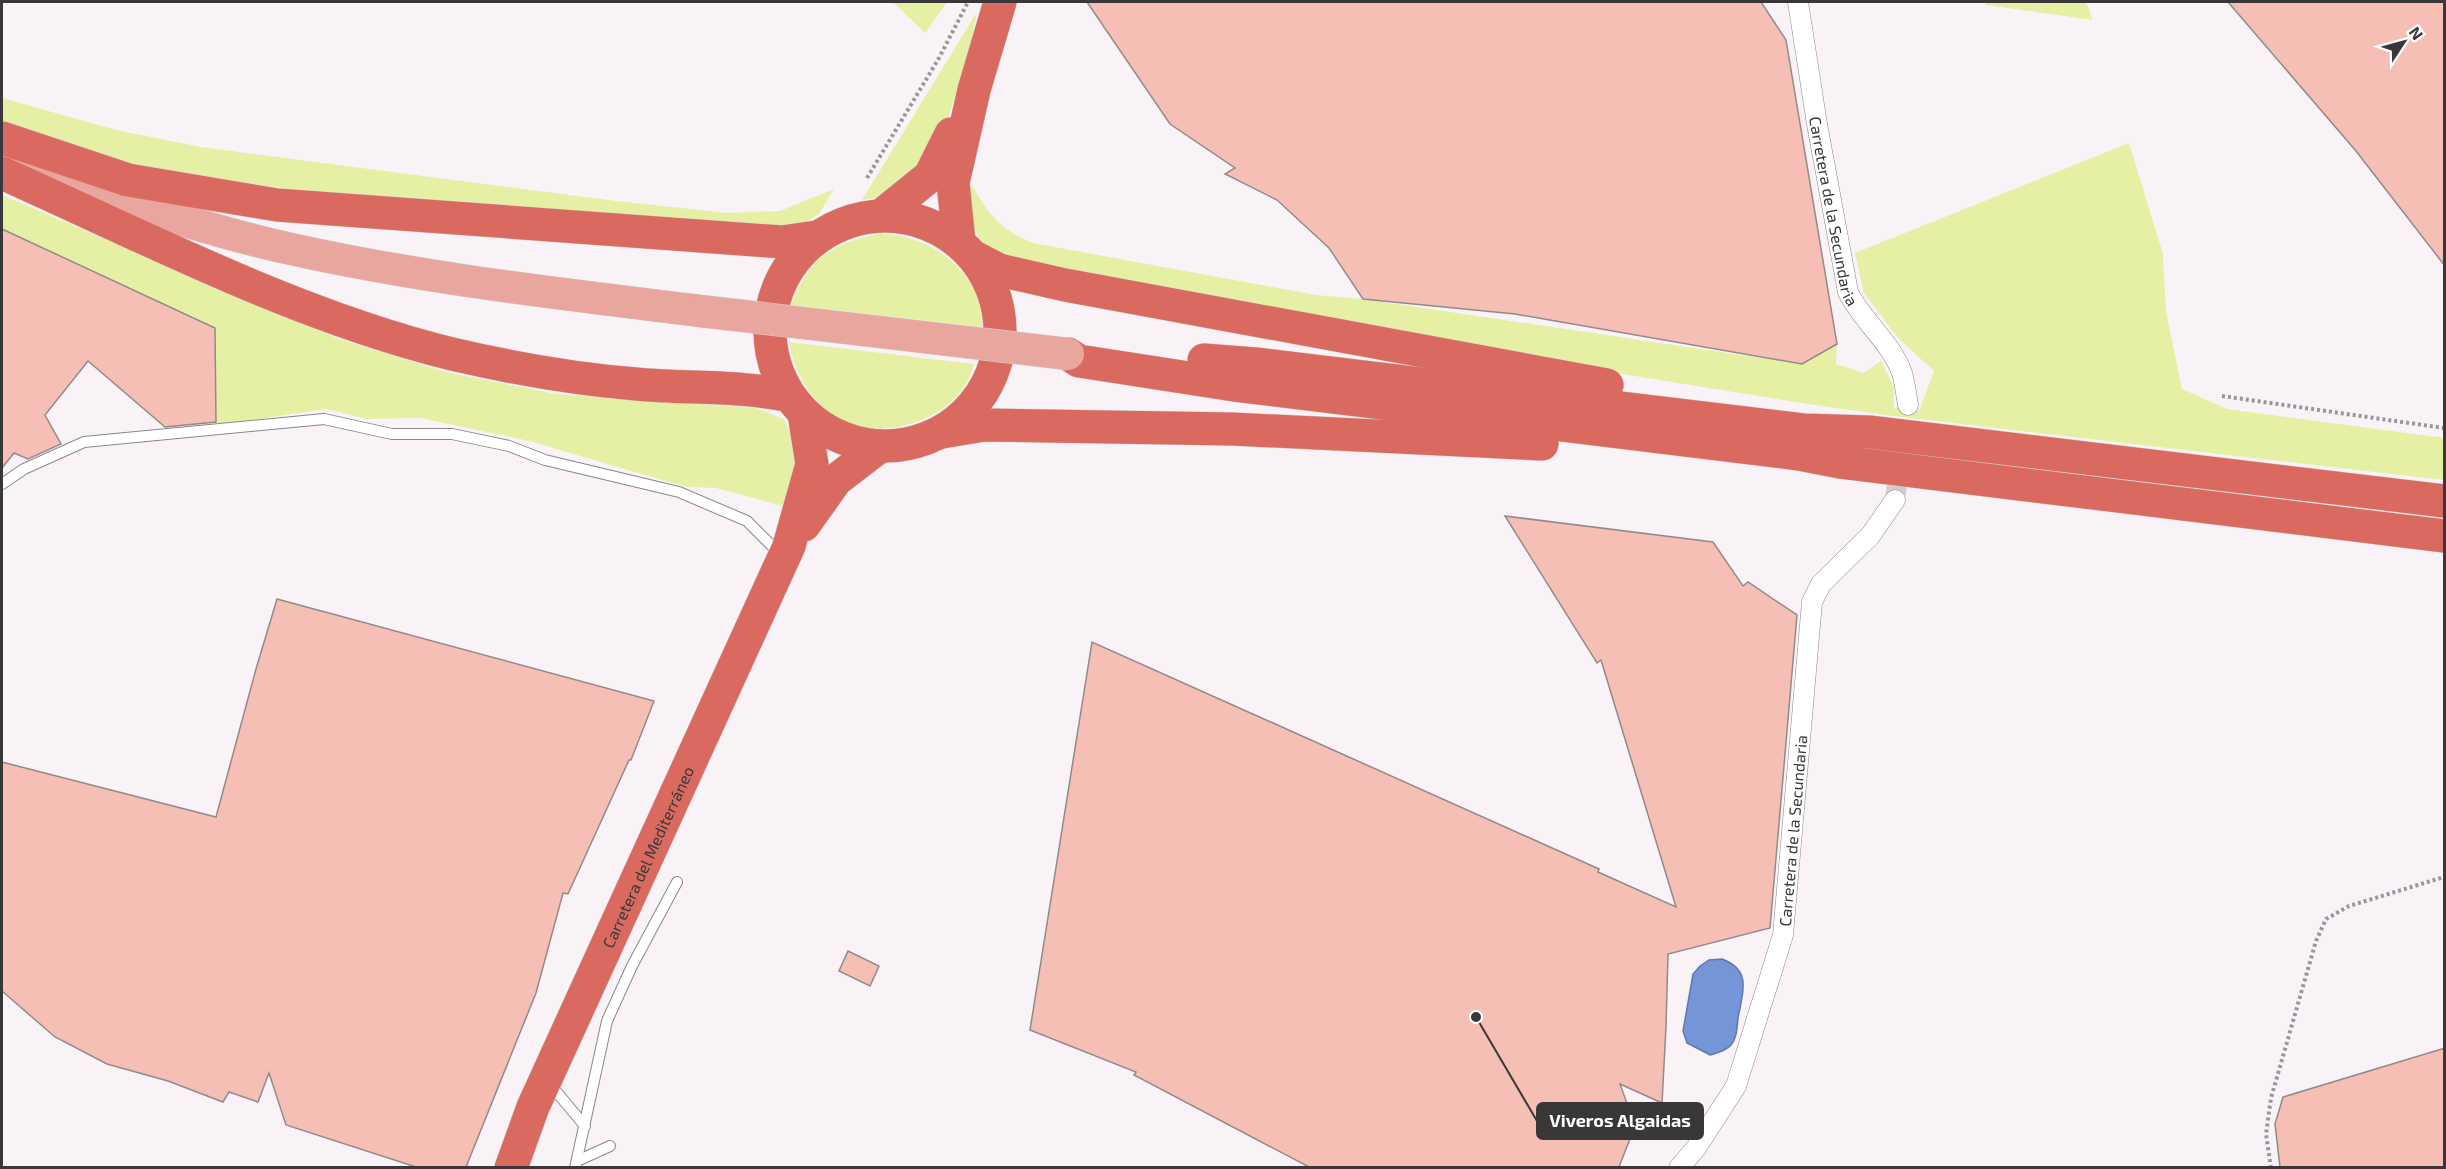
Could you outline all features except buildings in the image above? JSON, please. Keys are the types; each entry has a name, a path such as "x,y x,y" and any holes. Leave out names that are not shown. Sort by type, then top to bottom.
{"highway":[{"path":"942,432 969,412 988,384 999,352 1000,318 992,286 967,249 952,183 974,90 1000,2"},
{"path":"883,214 930,176 974,90"},
{"path":"2,138 128,180 277,205 782,242 816,237 848,221 883,214 910,217 927,224 999,270 1065,285 1487,365 1793,416 1869,432 2445,501"},
{"path":"2,173 200,262 329,316 451,353 550,374 635,384 766,391 797,405 826,431 852,442 879,447 912,444 942,432 984,425 1232,429 1452,438 1638,450 1800,464 1840,462"},
{"path":"797,405 774,364 769,329 775,294 791,262 816,237"},
{"path":"1068,354 1080,350 1256,364 1803,430 1869,432"},
{"path":"1068,354 1079,361 1234,385 2445,536"},
{"name":"Carretera del Mediterráneo","path":"511,1167 546,1079 786,552 812,464 797,405"},
{"name":"Carretera del Mediterráneo","path":"786,552 836,480 879,447"}],"main road":[{"path":"2,157 88,190 176,219 290,249 479,284 1068,354"}],"street":[{"name":"Carretera de la Secundaria","path":"1798,2 1817,124 1848,292 1856,308 1887,346 1902,372 1908,405"},
{"name":"Carretera de la Secundaria","path":"1679,1167 1696,1148 1736,1086 1783,935 1812,602 1821,584 1870,536 1895,500"}],"lane":[{"path":"2,484 24,469 84,442 324,419 392,434 452,434 509,447 545,460 679,492 747,521 786,552"},
{"path":"576,1164 607,1021 632,966 676,882"},
{"path":"546,1079 585,1126"},
{"path":"576,1164 610,1146"}],"path":[{"path":"867,178 939,58 968,2"},
{"path":"2222,396 2445,428"},
{"path":"2271,1167 2266,1134 2271,1098 2316,941 2326,919 2349,906 2445,877"}],"green space":[{"path":"893,2 947,2 925,33"},
{"path":"1985,2 2086,2 2093,20 1986,5"},
{"path":"977,12 970,48 948,119 933,151 880,197 862,200"},
{"path":"2,98 116,130 201,147 616,201 728,213 780,211 834,189 819,214 798,227 577,218 504,205 411,201 305,191 157,172 2,122"},
{"path":"2129,143 2163,254 2166,312 2182,389 2227,409 2444,438 2444,480 1893,416 1801,403 1616,373 1041,264 1005,255 985,244 978,236 962,189 970,181 995,219 1011,232 1033,243 1316,295 1363,299 1802,364 1837,344 1836,364 1864,373 1881,361 1894,387 1894,408 1919,411 1934,371 1898,338 1864,293 1855,253"},
{"path":"2,195 339,339 446,372 556,394 756,408 784,419 797,454 797,472 794,481 782,506 716,488 686,487 529,441 421,418 367,419 327,409 216,425 215,328 2,229"},
{"path":"878,234 897,235 916,240 934,248 950,260 963,273 973,289 980,307 982,327 791,305 805,276 823,256 847,243"},
{"path":"789,342 974,364 962,390 941,410 924,419 900,427 877,428 855,425 836,416 820,404 806,387 796,366"}],"water":[{"path":"1722,959 1738,969 1742,976 1743,991 1733,1042 1724,1050 1710,1055 1687,1043 1683,1031 1693,974 1709,960"}],"tunnel":[{"path":"1895,500 1908,405"}],"place":[{"name":"Viveros Algaidas","path":"1476,1017"}]}
